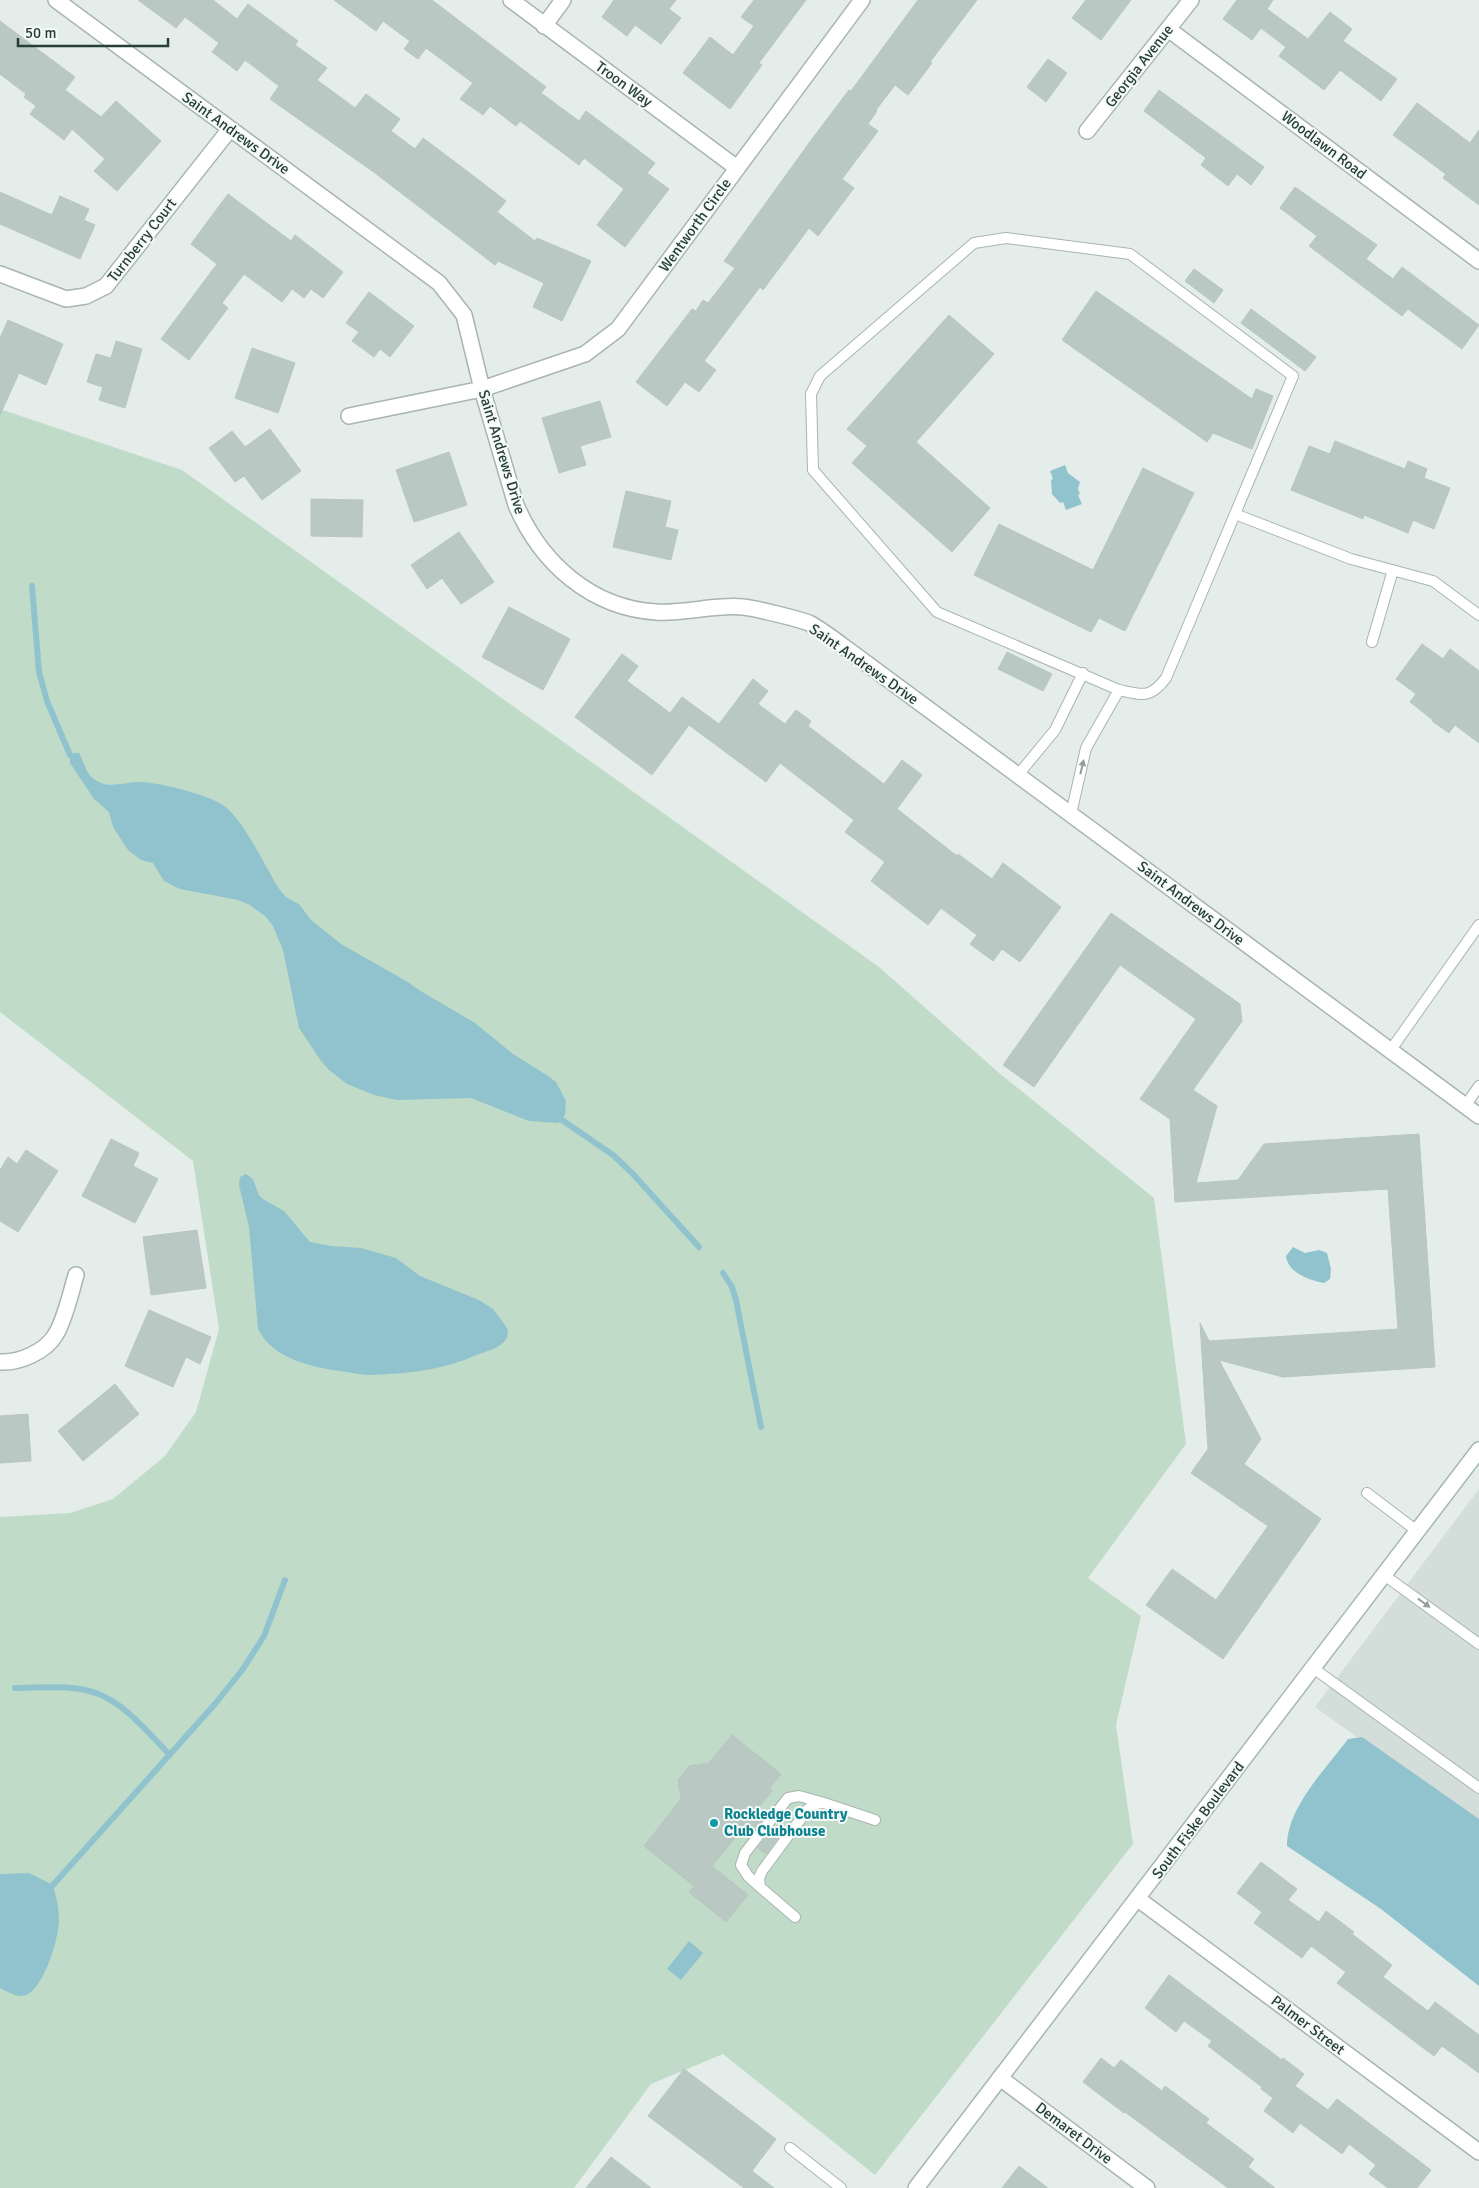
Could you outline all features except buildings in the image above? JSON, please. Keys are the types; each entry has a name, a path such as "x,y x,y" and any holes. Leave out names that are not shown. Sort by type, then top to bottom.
{"street":[{"name":"Saint Andrews Drive","path":"56,0 439,283 464,315 482,389 516,505 543,552 563,573 585,590 609,602 630,609 656,612 742,607 808,623 847,649 1479,1116"},
{"name":"Troon Way","path":"511,0 737,168"},
{"path":"544,26 563,0"},
{"name":"Wentworth Circle","path":"349,416 482,389 585,354 618,329 862,0"},
{"name":"Georgia Avenue","path":"1087,131 1191,0"},
{"name":"Woodlawn Road","path":"1168,29 1479,261"},
{"name":"Turnberry Court","path":"0,274 66,299 86,296 106,286 230,129"},
{"path":"0,1362 12,1363 36,1354 56,1335 76,1275"},
{"name":"South Fiske Boulevard","path":"916,2188 1479,1450"},
{"name":"Palmer Street","path":"1138,1899 1479,2152"},
{"name":"Demaret Drive","path":"1000,2078 1147,2188"}],"lane":[{"path":"1006,238 1130,254 1293,376 1166,678 1156,691 1144,694 1119,690 1083,673 937,612 813,470 811,394 820,376 974,243 1006,238"},
{"path":"1235,514 1351,559 1433,581 1479,615"},
{"path":"1372,642 1393,570"},
{"path":"1018,775 1055,730 1083,673"},
{"path":"1071,814 1086,748 1119,690"},
{"path":"1390,1051 1479,925"},
{"path":"1465,1106 1479,1086"},
{"path":"1367,1493 1418,1531"},
{"path":"1384,1575 1479,1644"},
{"path":"1313,1668 1479,1788"},
{"path":"795,1917 760,1887 742,1869 741,1865 745,1853 788,1798 799,1796 875,1820"},
{"path":"760,1887 759,1878 762,1871 802,1817 815,1804 824,1803"},
{"path":"790,2148 841,2188"}],"shaded area":[{"path":"1479,1489 1479,1824 1315,1707"}],"green space":[{"path":"0,409 182,470 879,967 998,1072 1154,1198 1186,1444 1088,1578 1141,1616 1116,1725 1133,1844 875,2175 723,2054 651,2084 574,2188 0,2188 0,1517 70,1513 113,1499 165,1456 196,1412 219,1329 193,1161 0,1012"}],"water":[{"path":"1065,465 1068,473 1080,482 1078,489 1080,494 1078,495 1082,504 1066,510 1063,502 1060,503 1052,494 1051,480 1053,479 1050,471"},
{"path":"79,753 89,774 99,782 110,785 138,782 157,784 182,789 223,805 231,812 247,833 280,890 286,897 300,905 310,919 341,944 475,1023 513,1054 556,1082 566,1101 565,1115 558,1123 529,1121 471,1098 397,1100 374,1095 347,1084 321,1061 299,1028 283,950 273,926 266,917 250,905 238,900 180,889 164,881 153,863 141,860 128,850 113,827 109,812 94,799 70,763 70,755"},
{"path":"246,1174 253,1179 259,1195 284,1211 310,1242 331,1246 361,1248 396,1258 420,1276 479,1300 493,1309 508,1330 507,1338 497,1347 462,1361 436,1368 396,1374 367,1375 322,1368 296,1361 284,1355 265,1340 258,1329 249,1227 239,1185 240,1177"},
{"path":"1293,1247 1305,1253 1319,1250 1327,1253 1331,1269 1330,1279 1324,1283 1306,1278 1295,1271 1286,1256"},
{"path":"1362,1737 1479,1819 1479,1986 1381,1909 1287,1846 1293,1817 1309,1789 1348,1739"},
{"path":"29,1873 53,1885 59,1920 53,1952 43,1976 36,1987 29,1993 21,1996 0,1988 0,1874"},
{"path":"689,1941 703,1953 681,1980 667,1969"}],"waterway":[{"path":"32,586 39,672 47,701 70,755"},
{"path":"562,1120 613,1155 632,1173 699,1247"},
{"path":"723,1273 732,1287 736,1300 761,1427"},
{"path":"53,1885 215,1704 243,1669 264,1636 285,1580"},
{"path":"15,1688 66,1687 96,1693 117,1704 127,1712 170,1755"}],"place":[{"name":"Rockledge Country Club Clubhouse","path":"714,1823"}]}
